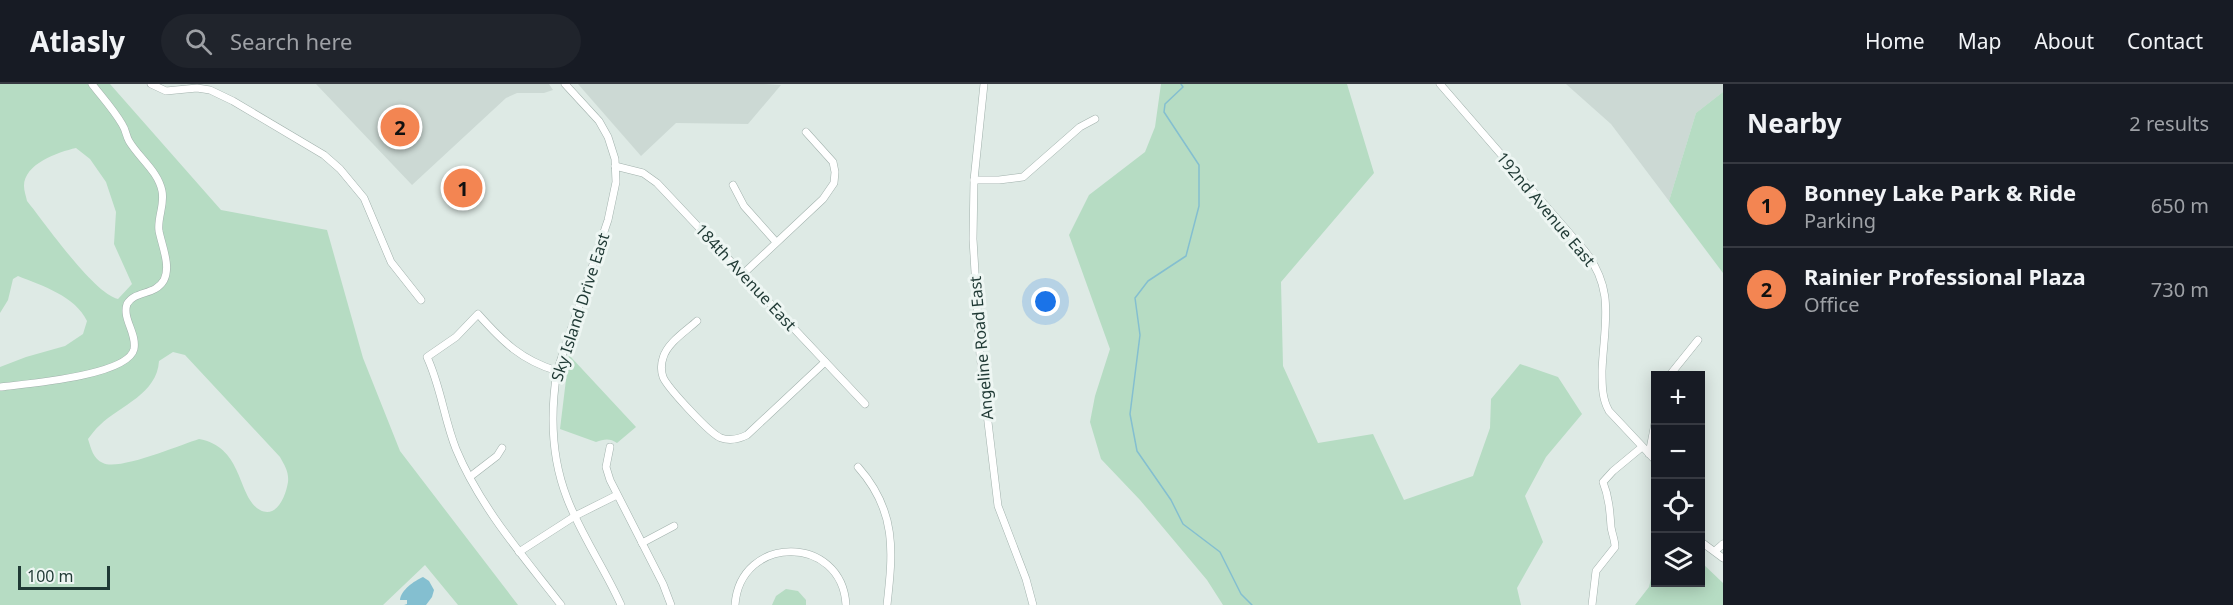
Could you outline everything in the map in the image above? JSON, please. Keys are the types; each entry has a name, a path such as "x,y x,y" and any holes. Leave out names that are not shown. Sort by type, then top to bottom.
{"street":[{"path":"0,387 60,379 101,370 126,359 131,355 134,347 126,313 127,304 134,297 150,293 157,288 163,282 166,274 166,263 158,226 163,201 159,182 129,141 121,122 92,84"},
{"path":"151,84 166,91 197,88 217,93 324,154 364,198 392,262 421,300"},
{"name":"Sky Island Drive East","path":"565,84 599,121 608,137 615,166 615,189 608,220 557,372 553,395 553,438 567,500 621,605"},
{"name":"Angeline Road East","path":"984,84 974,180 974,249 980,355 998,506 1026,579 1033,605"},
{"name":"192nd Avenue East","path":"1440,84 1597,268 1606,301 1602,384 1605,404 1649,454"},
{"path":"974,180 1023,177 1080,127 1095,119"},
{"path":"743,274 823,198 834,183 833,162 806,132"},
{"name":"184th Avenue East","path":"615,166 629,168 651,177 865,404"},
{"path":"732,185 744,206 776,242"},
{"path":"557,372 535,364 514,351 478,314 456,337 427,357 440,389 455,447 500,526 561,605"},
{"path":"697,321 668,348 662,359 662,371 669,386 712,433 722,438 732,440 747,435 825,362"},
{"path":"1673,371 1698,340"},
{"path":"1649,454 1655,425"},
{"path":"610,447 606,467 617,495 663,584 671,605"},
{"path":"1592,605 1596,571 1616,543 1612,533 1604,482 1642,447"},
{"path":"471,476 497,456 502,448"},
{"path":"858,467 878,495 889,523 892,550 887,605"},
{"path":"519,552 575,516 617,495"},
{"path":"642,543 674,526"},
{"path":"1705,544 1723,558"},
{"path":"1716,551 1723,544"},
{"path":"735,605 739,586 753,566 768,556 794,551 812,555 831,569 844,591 846,605"}],"shaded area":[{"path":"316,84 549,84 553,90 544,93 517,93 506,98 412,185"},
{"path":"578,84 781,85 748,124 676,123 641,156"},
{"path":"1566,84 1723,84 1723,92 1696,113 1669,201 1611,124"}],"green space":[{"path":"0,84 110,84 221,210 327,230 363,358 400,451 518,605 458,605 425,565 383,605 0,605 0,367 65,346 83,334 87,321 82,312 66,298 18,276 13,279 8,300 0,313","holes":["76,148 90,159 106,182 116,212 114,244 132,284 118,299 108,294 83,271 27,201 24,186 25,178 30,171 43,160","173,352 185,355 280,457 287,472 288,482 283,499 276,509 266,512 253,504 232,462 224,452 214,444 199,439 135,461 111,465 103,463 95,456 88,439 108,418 145,390 157,372 159,361"]},
{"path":"1161,84 1347,84 1374,173 1281,282 1283,366 1318,443 1373,434 1404,500 1473,476 1490,428 1491,399 1520,364 1558,377 1582,414 1546,457 1525,496 1543,542 1517,588 1521,605 1223,605 1207,580 1140,500 1101,459 1090,422 1095,396 1110,349 1069,235 1089,195 1145,152 1155,127"},
{"path":"1723,92 1723,273 1669,201 1696,113"},
{"path":"569,355 636,427 617,443 612,440 596,442 560,429"},
{"path":"1705,566 1723,583 1723,605 1635,605 1649,587 1651,579 1651,587 1705,587"},
{"path":"786,589 798,591 806,600 806,605 772,605 776,596"}],"water":[{"path":"423,577 429,581 434,590 432,597 426,605 404,605 407,604 407,600 400,600 405,589"}],"waterway":[{"path":"1181,84 1183,87 1165,104 1164,112 1199,165 1199,206 1186,256 1148,281 1135,298 1140,335 1130,414 1137,451 1171,500 1183,524 1220,552 1241,594 1252,605"}],"place":[{"name":"Rainier Professional Plaza","path":"400,127"},
{"name":"Bonney Lake Park & Ride","path":"463,188"}]}
